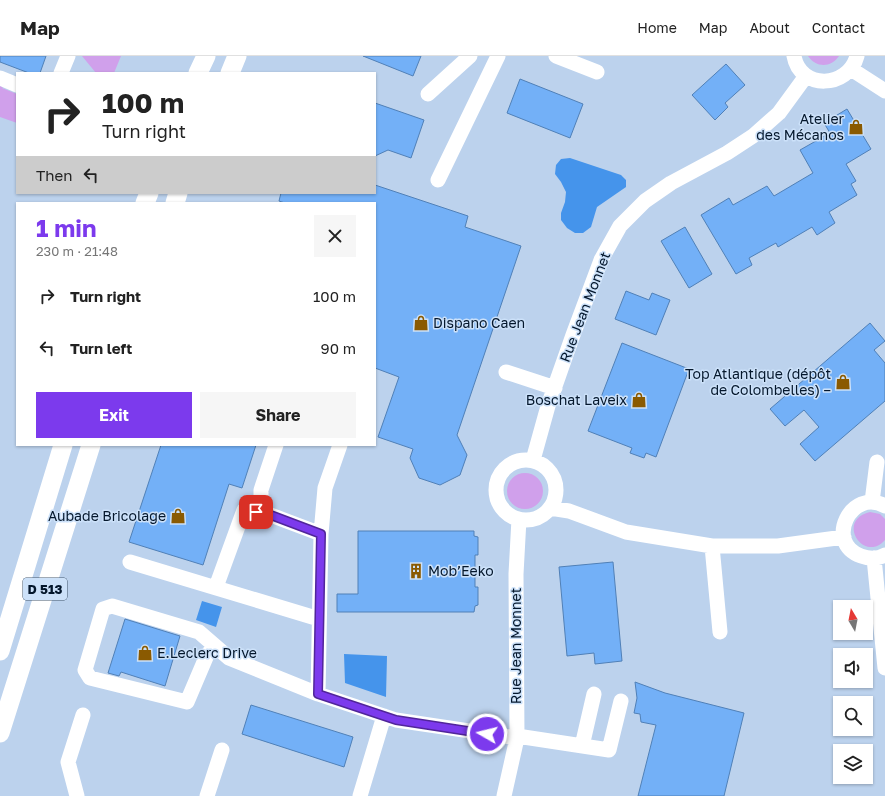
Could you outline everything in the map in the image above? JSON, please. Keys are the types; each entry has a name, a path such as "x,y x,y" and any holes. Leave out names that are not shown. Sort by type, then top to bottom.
{"main road":[{"path":"198,72 206,56"},
{"path":"230,72 237,56"},
{"name":"D 513","path":"0,651 63,446"},
{"name":"D 513","path":"0,734 91,446"}],"street":[{"path":"61,72 68,56"},
{"path":"428,94 470,56"},
{"path":"438,180 498,56"},
{"path":"556,56 597,72"},
{"path":"794,56 800,70 806,76 818,81 829,81 842,77 854,63 885,91"},
{"name":"Rue Jean Monnet","path":"533,460 541,428 554,388 601,260 620,226 645,201 671,183 753,136 779,113 806,76"},
{"path":"0,78 16,85"},
{"path":"506,372 554,388"},
{"path":"268,514 261,502 262,490 276,446"},
{"path":"318,694 321,534 325,488 340,446"},
{"path":"521,460 533,460 544,465 552,474 556,485 555,497 550,508 542,516 530,520 518,520 508,515 499,506 495,495 496,483 501,472 510,464 521,460"},
{"path":"877,462 878,504 864,503 856,507 849,513 843,528 844,537 852,551 866,558 879,556 885,668"},
{"path":"550,508 569,511 626,532 712,546 778,546 844,537"},
{"path":"216,588 244,510 268,514 321,534"},
{"name":"Rue Jean Monnet","path":"504,796 517,737 516,574 518,520"},
{"path":"712,546 720,632"},
{"path":"130,562 319,619"},
{"path":"216,646 207,655 187,702 90,678 85,670 103,609 112,606 199,632 216,646 229,658 318,694 396,720 610,750 621,701"},
{"path":"582,746 594,694"},
{"path":"77,796 68,762 83,715"},
{"path":"360,796 384,716"},
{"path":"207,796 222,750"}],"shaded area":[{"path":"0,56 885,56 885,796 0,796"},
{"path":"82,56 121,56 114,72 95,72"},
{"path":"808,56 839,56 832,63 824,65 815,63"},
{"path":"0,86 16,94 16,123 0,117"},
{"path":"528,473 538,478 542,484 542,498 538,504 532,508 522,509 512,504 508,498 507,488 512,478 518,474"},
{"path":"870,512 880,514 885,519 885,540 877,546 869,547 862,544 856,538 854,531 855,523 860,516"}],"water":[{"path":"570,158 621,175 626,180 626,187 597,207 591,227 583,233 575,233 567,228 561,220 561,213 565,202 566,192 555,174 556,165 561,159"},
{"path":"202,601 222,607 216,627 196,620"},
{"path":"344,654 387,656 386,697 345,683"}],"building":[{"path":"0,56 46,56 40,72 26,72 0,62"},
{"path":"363,56 421,56 413,76"},
{"path":"726,64 745,85 725,103 728,107 715,120 692,95"},
{"path":"520,79 583,104 570,138 507,113"},
{"path":"376,103 424,120 411,158 388,150 376,156"},
{"path":"847,109 871,149 846,164 856,181 851,184 857,195 829,212 835,223 817,235 812,227 778,247 776,243 749,258 752,265 736,274 701,215 729,198 733,205 767,186 774,196 813,173 800,150 830,133 824,123"},
{"name":"Dispano Caen","path":"376,185 468,216 465,227 521,246 457,435 467,455 460,475 440,485 419,478 410,458 413,449 378,437 399,377 376,368 376,202 279,201 281,194 376,194"},
{"path":"685,227 712,274 689,288 661,241"},
{"path":"626,291 649,300 652,293 670,300 656,335 615,319"},
{"name":"Top Atlantique (dépôt de Colombelles) –","path":"870,323 885,341 874,350 885,363 885,401 815,461 800,444 819,427 804,410 785,426 770,409"},
{"name":"Boschat Laveix","path":"622,343 689,369 656,457 646,453 644,458 630,453 632,448 588,431"},
{"name":"Aubade Bricolage","path":"161,446 256,446 242,488 229,484 203,565 129,542"},
{"name":"Mob’Eeko","path":"358,531 474,531 474,536 478,537 478,555 475,555 475,587 478,587 478,605 475,606 474,612 337,612 337,594 358,594"},
{"path":"613,562 622,661 595,664 594,653 567,656 559,567"},
{"name":"E.Leclerc Drive","path":"125,619 180,636 165,686 121,672 119,676 108,673"},
{"path":"635,682 665,693 744,713 724,796 638,796 656,725 641,722 640,714 634,713 637,698"},
{"path":"251,705 353,737 344,767 242,734"}],"place":[{"name":"Atelier des Mécanos","path":"856,127"},
{"name":"Dispano Caen","path":"421,323"},
{"name":"Top Atlantique (dépôt de Colombelles) –","path":"843,382"},
{"name":"Boschat Laveix","path":"639,400"},
{"name":"Aubade Bricolage","path":"178,516"},
{"name":"Mob’Eeko","path":"416,571"},
{"name":"E.Leclerc Drive","path":"145,653"}],"route":[{"path":"256,512 268,514 321,534 318,694 396,720 487,734"}]}
